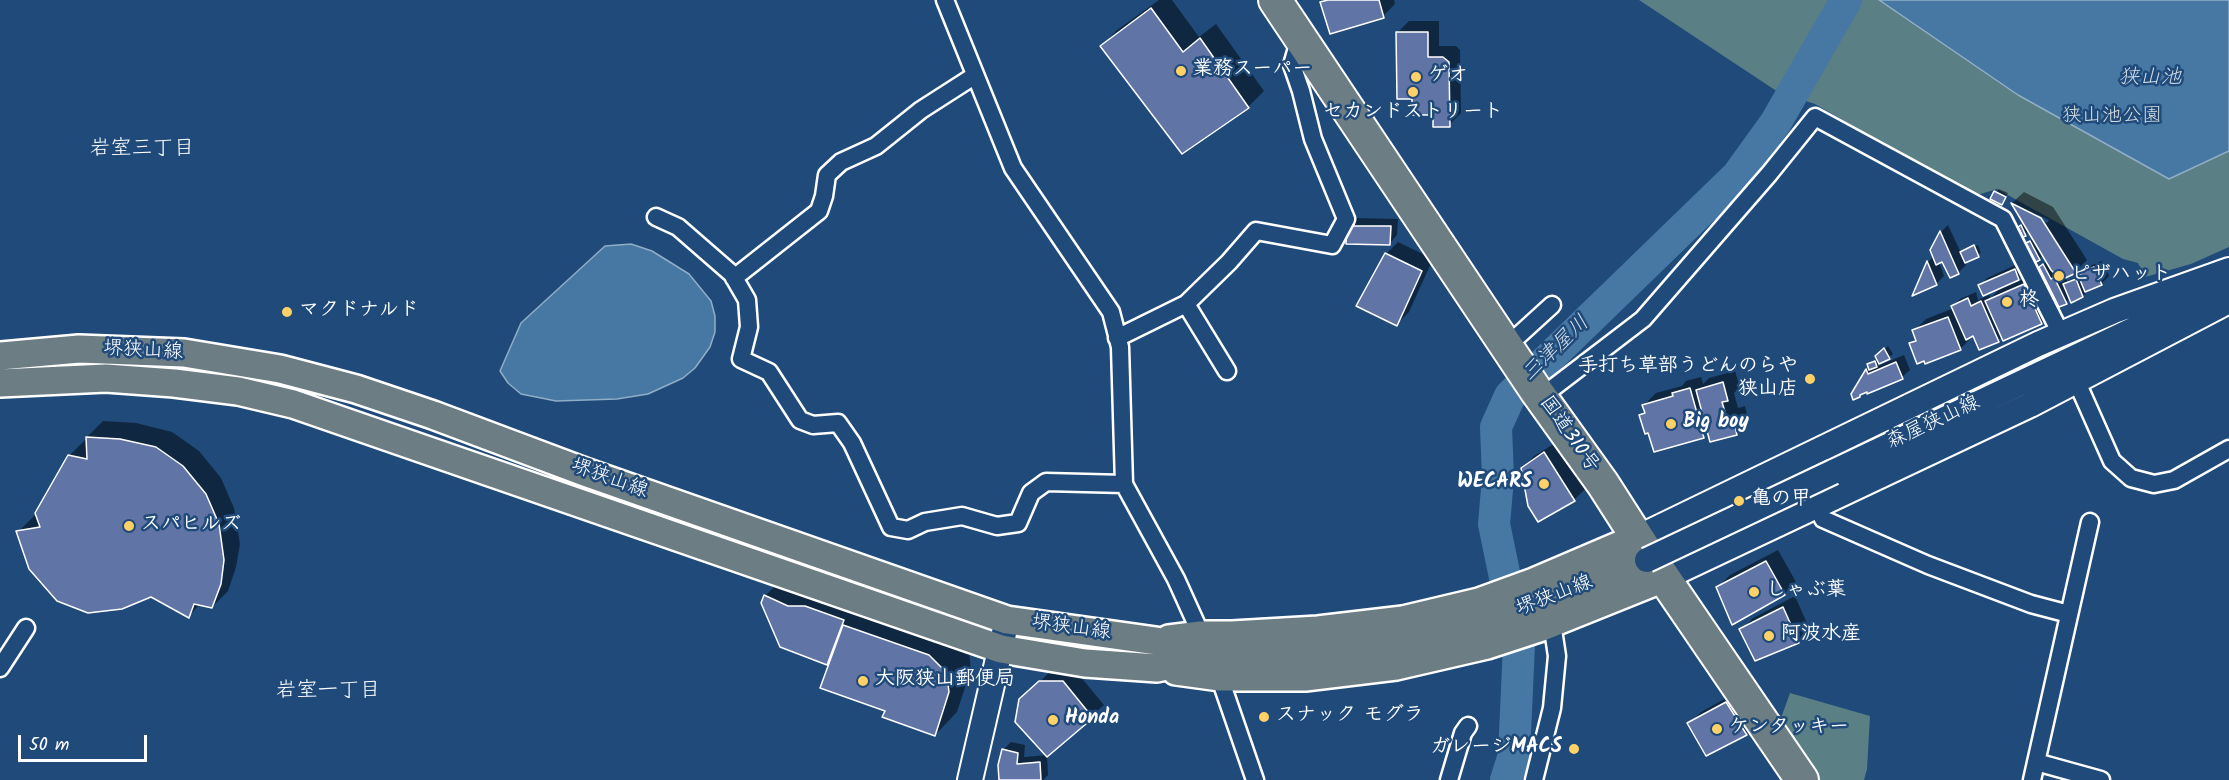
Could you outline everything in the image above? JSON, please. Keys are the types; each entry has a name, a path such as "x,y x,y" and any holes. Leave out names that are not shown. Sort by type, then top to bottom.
{"highway":[{"name":"国道310号","path":"1275,0 1539,395 1603,484 1649,558 1802,780"}],"main road":[{"path":"1477,636 1547,625 1649,558 2061,334 2114,311 2227,285"},
{"path":"1211,656 1232,635 1329,629 1403,620 1479,602 1534,582 1649,558 1816,504 2030,405 2076,380 2227,285"},
{"name":"森屋狭山線","path":"1649,558 2227,285"},
{"name":"堺狭山線","path":"0,356 79,349 184,353 280,369 356,389 433,414 585,472 1007,620 1156,642 1211,656"},
{"name":"堺狭山線","path":"0,383 106,378 238,391 293,404 1001,649 1085,663 1157,668 1211,656 1323,652 1477,636 1524,610 1649,558"},
{"path":"970,780 1007,620"}],"street":[{"path":"945,0 1013,168 1111,312 1120,347 1124,484 1176,579 1211,656 1255,780"},
{"path":"1117,338 1186,304 1229,262 1256,231 1332,245 1346,219 1313,139 1292,65 1300,38"},
{"path":"734,278 819,211 827,175 841,162 876,146 921,110 974,76"},
{"path":"1539,395 1643,319 1815,117 2003,219 2061,334"},
{"path":"656,217 678,227 734,278 747,300 749,327 741,359 769,372 800,420 813,425 838,423 852,442 891,527 908,530 925,522 962,516 997,526 1018,523 1031,493 1046,483 1124,484"},
{"path":"1186,304 1227,371"},
{"path":"1507,346 1552,304"},
{"path":"2076,380 2112,461 2131,478 2154,484 2174,480 2229,449"},
{"path":"1816,504 1823,519 1928,565 2031,604 2068,614"},
{"path":"2032,780 2090,522"},
{"path":"1534,780 1552,708 1557,656 1547,625"},
{"path":"0,668 26,628"},
{"path":"1449,780 1462,733 1468,726"},
{"path":"2036,762 2102,780"}],"green space":[{"name":"狭山池公園","path":"1639,0 2229,0 2229,247 2191,264 2145,277 2138,263 2123,259 1997,189 1974,196 1815,104 1778,92"},
{"path":"1790,693 1870,716 1867,769 1864,780 1820,780 1781,718"}],"water":[{"name":"狭山池","path":"1879,0 2229,0 2229,151 2169,179 2018,95"},
{"path":"631,244 652,251 689,274 711,301 715,316 715,332 710,347 695,368 683,378 648,394 617,399 556,401 521,394 508,383 500,371 521,323 605,246"}],"building":[{"path":"1379,0 1384,18 1330,34 1320,2"},
{"path":"1151,8 1183,52 1200,38 1249,108 1182,154 1100,46"},
{"path":"1396,32 1428,32 1428,57 1443,57 1449,62 1450,127 1433,127 1433,115 1412,115 1412,99 1397,99"},
{"path":"1994,191 2006,197 2002,205 1990,199"},
{"path":"2011,203 2041,218 2076,273 2061,280 2051,270"},
{"path":"2021,225 2026,236 2023,237 2018,227"},
{"path":"1347,226 1391,226 1390,245 1346,244"},
{"path":"1940,231 1959,274 1950,278 1942,262 1936,265 1930,250"},
{"path":"2030,241 2040,260 2036,262 2026,243"},
{"path":"1974,245 1979,257 1965,263 1960,252"},
{"path":"1385,253 1422,271 1397,326 1356,306"},
{"path":"1927,261 1937,285 1912,296"},
{"path":"2043,264 2051,279 2054,277 2067,304 2059,307 2039,267"},
{"path":"2094,267 2102,285 2085,292 2078,275"},
{"path":"2015,269 2019,280 1983,296 1978,285"},
{"path":"2076,279 2083,297 2071,303 2063,284"},
{"path":"2024,284 2042,324 2003,341 1985,301"},
{"path":"1968,298 1971,306 1981,301 1999,342 1979,350 1973,336 1966,340 1951,306"},
{"path":"1948,317 1961,350 1925,364 1924,361 1917,364 1909,343 1916,341 1912,330"},
{"path":"1884,348 1890,359 1879,364 1875,356"},
{"path":"1875,361 1877,367 1869,370 1867,364"},
{"path":"1896,362 1903,379 1867,394 1867,392 1853,400 1851,394 1866,369 1868,374"},
{"path":"1723,382 1728,401 1722,402 1727,419 1733,417 1737,435 1710,442 1696,390"},
{"name":"Big boy","path":"1690,388 1704,438 1654,452 1639,415 1645,413 1642,405 1673,396 1672,393"},
{"name":"スパヒルズ","path":"86,437 120,439 156,447 183,466 206,494 219,524 224,560 221,584 212,608 194,604 189,618 151,597 122,609 88,613 57,601 29,569 16,531 40,527 35,513 68,455 87,459"},
{"name":"WECARS","path":"1544,452 1575,501 1538,522 1528,506 1521,468"},
{"path":"1766,561 1785,595 1732,625 1716,587"},
{"path":"764,595 788,606 805,606 844,620 827,665 780,647 761,603"},
{"name":"阿波水産","path":"1783,607 1799,643 1755,661 1739,629"},
{"path":"843,625 929,655 942,668 947,677 949,692 935,736 882,717 885,711 820,688"},
{"name":"Honda","path":"1039,681 1063,681 1093,718 1047,757 1015,722 1019,699"},
{"name":"ケンタッキー","path":"1726,702 1747,735 1706,756 1687,723"},
{"path":"1002,749 1018,753 1017,764 1040,762 1041,780 999,780 998,765"}],"waterway":[{"name":"三津屋川","path":"1506,780 1514,755 1519,645 1494,524 1498,478 1496,427 1510,396 1737,176 1776,122 1846,0"}],"place":[{"name":"業務スーパー","path":"1181,71"},
{"name":"ゲオ","path":"1416,77"},
{"name":"セカンドストリート","path":"1413,92"},
{"name":"ピザハット","path":"2059,276"},
{"name":"柊","path":"2007,302"},
{"name":"マクドナルド","path":"287,312"},
{"name":"手打ち草部うどんのらや 狭山店","path":"1810,379"},
{"name":"Big boy","path":"1671,424"},
{"name":"WECARS","path":"1544,484"},
{"name":"亀の甲","path":"1739,501"},
{"name":"スパヒルズ","path":"129,526"},
{"name":"しゃぶ葉","path":"1754,592"},
{"name":"阿波水産","path":"1769,636"},
{"name":"大阪狭山郵便局","path":"863,681"},
{"name":"スナック モグラ","path":"1264,717"},
{"name":"Honda","path":"1053,720"},
{"name":"ケンタッキー","path":"1717,729"},
{"name":"ガレージMACS","path":"1574,749"}],"district":[{"name":"岩室三丁目","path":"142,150"},
{"name":"岩室一丁目","path":"328,692"}]}
